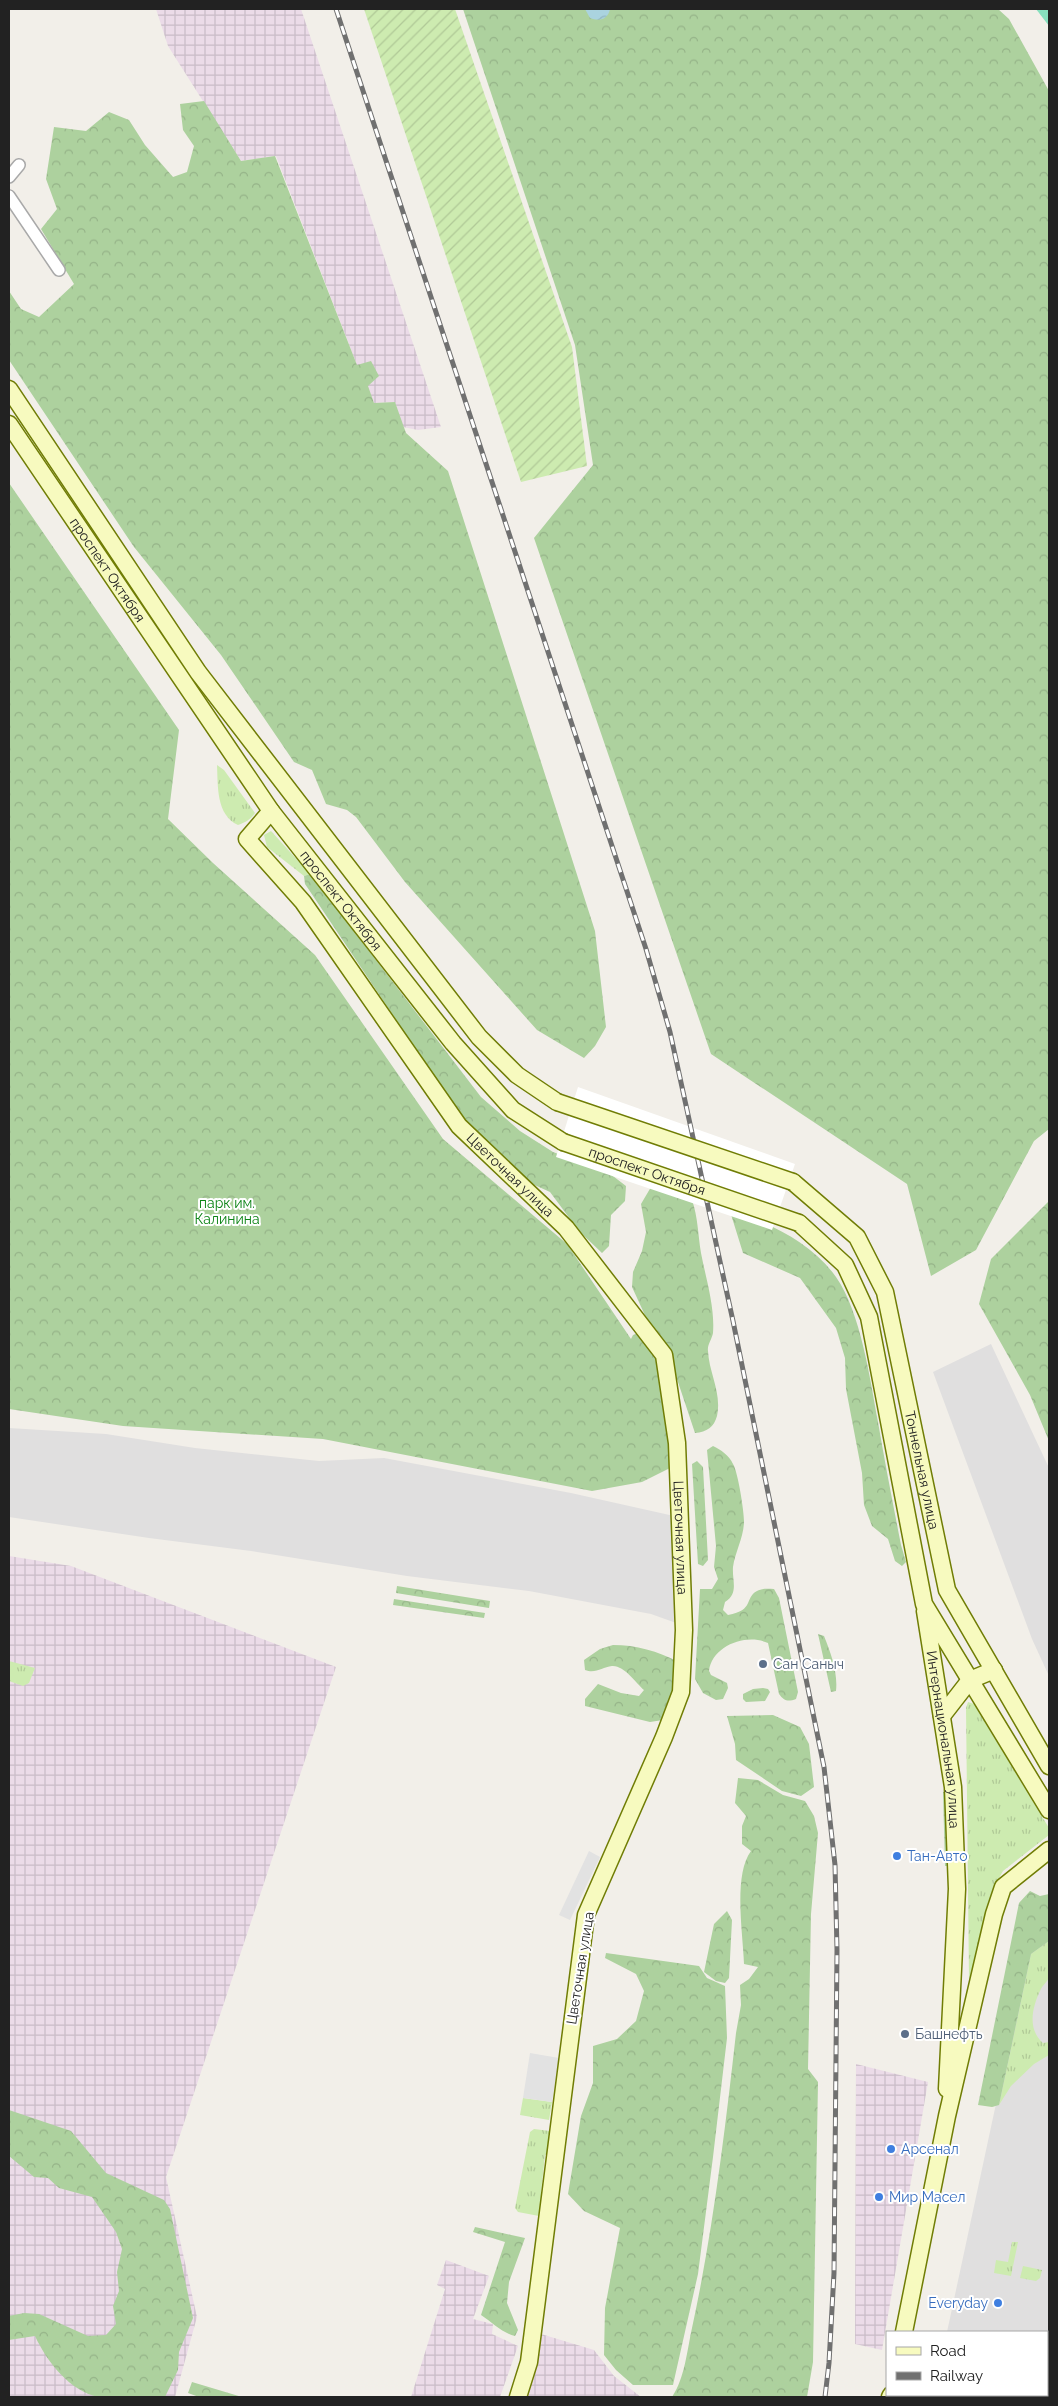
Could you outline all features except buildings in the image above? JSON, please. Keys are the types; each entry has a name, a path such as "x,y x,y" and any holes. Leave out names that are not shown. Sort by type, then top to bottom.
{"main road":[{"name":"проспект Октября","path":"9,389 204,680 479,1037 517,1075 557,1102 793,1182"},
{"name":"проспект Октября","path":"9,424 271,811 453,1043 513,1110 563,1142 799,1224"},
{"name":"Цветочная улица","path":"271,811 248,839 303,902 459,1126 566,1228 664,1355 677,1443 684,1630 681,1692 664,1737 586,1915 529,2362 518,2397"},
{"name":"Тоннельная улица","path":"793,1182 857,1238 885,1292 948,1590 1049,1766"},
{"name":"Тоннельная улица","path":"799,1224 844,1265 869,1317 924,1604 1049,1810"},
{"name":"Интернациональная улица","path":"924,1604 953,1787 957,1889 946,2078 947,2116"},
{"path":"942,1716 970,1680 994,1670"},
{"name":"Интернациональная улица","path":"904,2331 947,2116 994,1914 1003,1887 1049,1850"}],"street":[{"path":"9,177 19,165"},
{"path":"9,196 59,270"}],"shaded area":[{"path":"156,9 301,9 441,427 418,430 403,427 395,402 374,403 357,365 276,156 241,161 168,46"},
{"path":"991,1344 1049,1468 1049,1676 1032,1639 933,1372"},
{"path":"9,1428 106,1434 195,1448 319,1461 384,1458 571,1493 674,1516 679,1624 651,1614 529,1591 407,1576 251,1551 9,1517"},
{"path":"9,1556 71,1566 336,1667 166,2177 197,2317 175,2397 9,2397"},
{"path":"589,1851 600,1857 570,1920 559,1915"},
{"path":"1049,1935 1049,2397 933,2397 1048,2396 1048,2331 947,2331 1029,1950"},
{"path":"530,2053 559,2058 552,2102 523,2098"},
{"path":"856,2064 928,2082 882,2350 855,2344"},
{"path":"446,2260 489,2276 473,2319 493,2324 492,2334 518,2346 500,2397 411,2397 445,2289 437,2285"},
{"path":"541,2334 594,2350 614,2376 641,2397 523,2397"}],"green space":[{"path":"364,9 455,9 572,347 587,466 521,482"},
{"path":"463,9 998,9 1009,19 1049,91 1049,1129 1034,1141 976,1250 931,1276 907,1184 711,1054 534,538 593,465 575,345"},
{"path":"1036,9 1049,9 1049,26"},
{"path":"204,101 241,161 275,156 357,365 371,361 379,376 368,386 374,403 395,402 406,433 448,471 595,931 606,1027 595,1046 584,1058 537,1030 405,882 356,817 347,810 326,804 312,770 294,762 221,655 134,547 9,360 9,291 21,309 39,317 74,284 41,229 57,209 46,179 54,127 86,131 109,112 129,120 145,145 173,177 187,172 194,146 183,130 180,104"},
{"name":"парк им. Калинина","path":"9,483 179,730 168,819 213,863 315,955 443,1139 567,1244 631,1339 633,1335 639,1333 659,1361 674,1466 642,1482 592,1491 323,1439 123,1426 9,1409"},
{"path":"217,765 224,770 255,813 248,821 238,825 231,820 222,807 218,791"},
{"path":"271,831 310,874 304,876 267,847 264,835"},
{"path":"310,874 481,1097 520,1131 553,1152 609,1173 626,1186 625,1201 611,1215 609,1246 602,1253 579,1231 550,1192 528,1182 468,1127 305,884 304,876"},
{"path":"651,1187 692,1200 696,1213 701,1253 713,1313 713,1333 708,1351 717,1391 718,1408 716,1420 712,1426 695,1433 668,1352 649,1324 632,1287 633,1272 642,1251 646,1232 641,1204"},
{"path":"1049,1201 1049,1441 1030,1395 979,1304 991,1259"},
{"path":"729,1208 773,1227 801,1243 826,1264 845,1292 858,1327 868,1367 901,1545 906,1562 902,1566 895,1561 888,1539 872,1526 864,1505 862,1473 846,1389 845,1358 836,1328 800,1278 743,1253"},
{"path":"713,1446 727,1455 735,1468 744,1516 743,1533 733,1567 733,1591 732,1595 725,1602 723,1610 728,1615 736,1613 746,1607 753,1594 757,1591 774,1589 779,1598 798,1692 796,1699 793,1700 788,1701 779,1694 768,1643 759,1640 740,1641 731,1644 716,1655 711,1662 709,1671 711,1675 727,1683 728,1688 723,1699 716,1700 703,1693 695,1679 700,1589 712,1589 718,1579 714,1567 716,1546 707,1450"},
{"path":"697,1461 703,1467 708,1560 703,1566 698,1564 692,1464"},
{"path":"397,1586 490,1601 489,1608 396,1593"},
{"path":"394,1599 485,1613 484,1618 393,1605"},
{"path":"818,1634 824,1636 831,1656 836,1677 836,1691 831,1692"},
{"path":"613,1645 647,1649 678,1662 675,1694 663,1720 650,1722 585,1706 585,1699 598,1684 621,1693 639,1696 644,1690 625,1671 616,1666 592,1671 585,1670 584,1660 600,1649"},
{"path":"9,1661 35,1668 29,1683 23,1686 9,1681"},
{"path":"753,1689 768,1689 770,1692 765,1701 746,1702 743,1699 743,1694"},
{"path":"968,1702 974,1704 1049,1828 1049,1835 1003,1871 995,1885 973,1980 970,1981 966,1708"},
{"path":"773,1715 800,1727 809,1744 814,1787 801,1796 782,1791 736,1760 735,1744 727,1716"},
{"path":"738,1778 758,1780 783,1795 805,1801 814,1816 818,1833 811,1914 808,2069 818,2082 813,2362 807,2397 672,2397 680,2381 685,2364 706,2255 718,2181 741,2005 740,1985 749,1979 758,1967 744,1964 740,1905 742,1875 745,1862 751,1851 742,1844 742,1826 746,1816 735,1803"},
{"path":"943,1792 949,1792 951,1866 945,1866"},
{"path":"1030,1891 1040,1896 1049,1894 1049,1941 1031,1954 999,2105 992,2107 978,2105 1019,1903"},
{"path":"727,1911 732,1920 729,1978 725,1983 716,1981 704,1972 714,1924"},
{"path":"1049,1941 1049,1977 1035,2003 1033,2025 1043,2043 1049,2042 1049,2055 1034,2064 1011,2086 999,2105 1031,1954"},
{"path":"606,1953 699,1966 707,1978 725,1986 727,2038 698,2274 673,2385 633,2385 616,2370 604,2355 605,2308 620,2228 584,2211 568,2194 581,2116 593,2083 593,2046 617,2039 636,2021 644,1991 636,1974 605,1958"},
{"path":"523,2098 552,2102 549,2120 520,2115"},
{"path":"9,2110 71,2131 106,2173 164,2200 170,2209 193,2318 179,2352 178,2370 165,2397 113,2399 88,2394 78,2389 61,2374 46,2356 35,2336 9,2340 9,2316 24,2313 39,2314 88,2336 106,2335 116,2324 113,2306 119,2291 117,2272 122,2249 116,2232 92,2197 59,2188 48,2178 34,2177 9,2156"},
{"path":"534,2129 550,2131 551,2133 549,2152 545,2155 541,2193 545,2198 542,2213 539,2216 518,2212 515,2208 530,2132"},
{"path":"475,2227 525,2238 509,2282 507,2303 518,2330 515,2336 501,2330 481,2315 505,2242 473,2232"},
{"path":"1012,2242 1018,2242 1011,2276 994,2273 996,2260 1008,2262"},
{"path":"1023,2266 1042,2270 1040,2278 1036,2281 1020,2278"},
{"path":"192,2382 242,2397 199,2397 188,2393"}],"water":[{"path":"585,9 610,9 603,19 597,20 590,18"}],"pier":[{"path":"578,1087 795,1164 772,1230 556,1157"}],"railway":[{"path":"336,9 646,949 670,1032 733,1321 824,1767 835,1865 837,1950 834,2273 829,2363 825,2397"}],"place":[{"name":"Сан Саныч","path":"763,1664"},
{"name":"Тан-Авто","path":"897,1856"},
{"name":"Башнефть","path":"905,2034"},
{"name":"Арсенал","path":"891,2149"},
{"name":"Мир Масел","path":"879,2197"},
{"name":"Everyday","path":"998,2303"}]}
